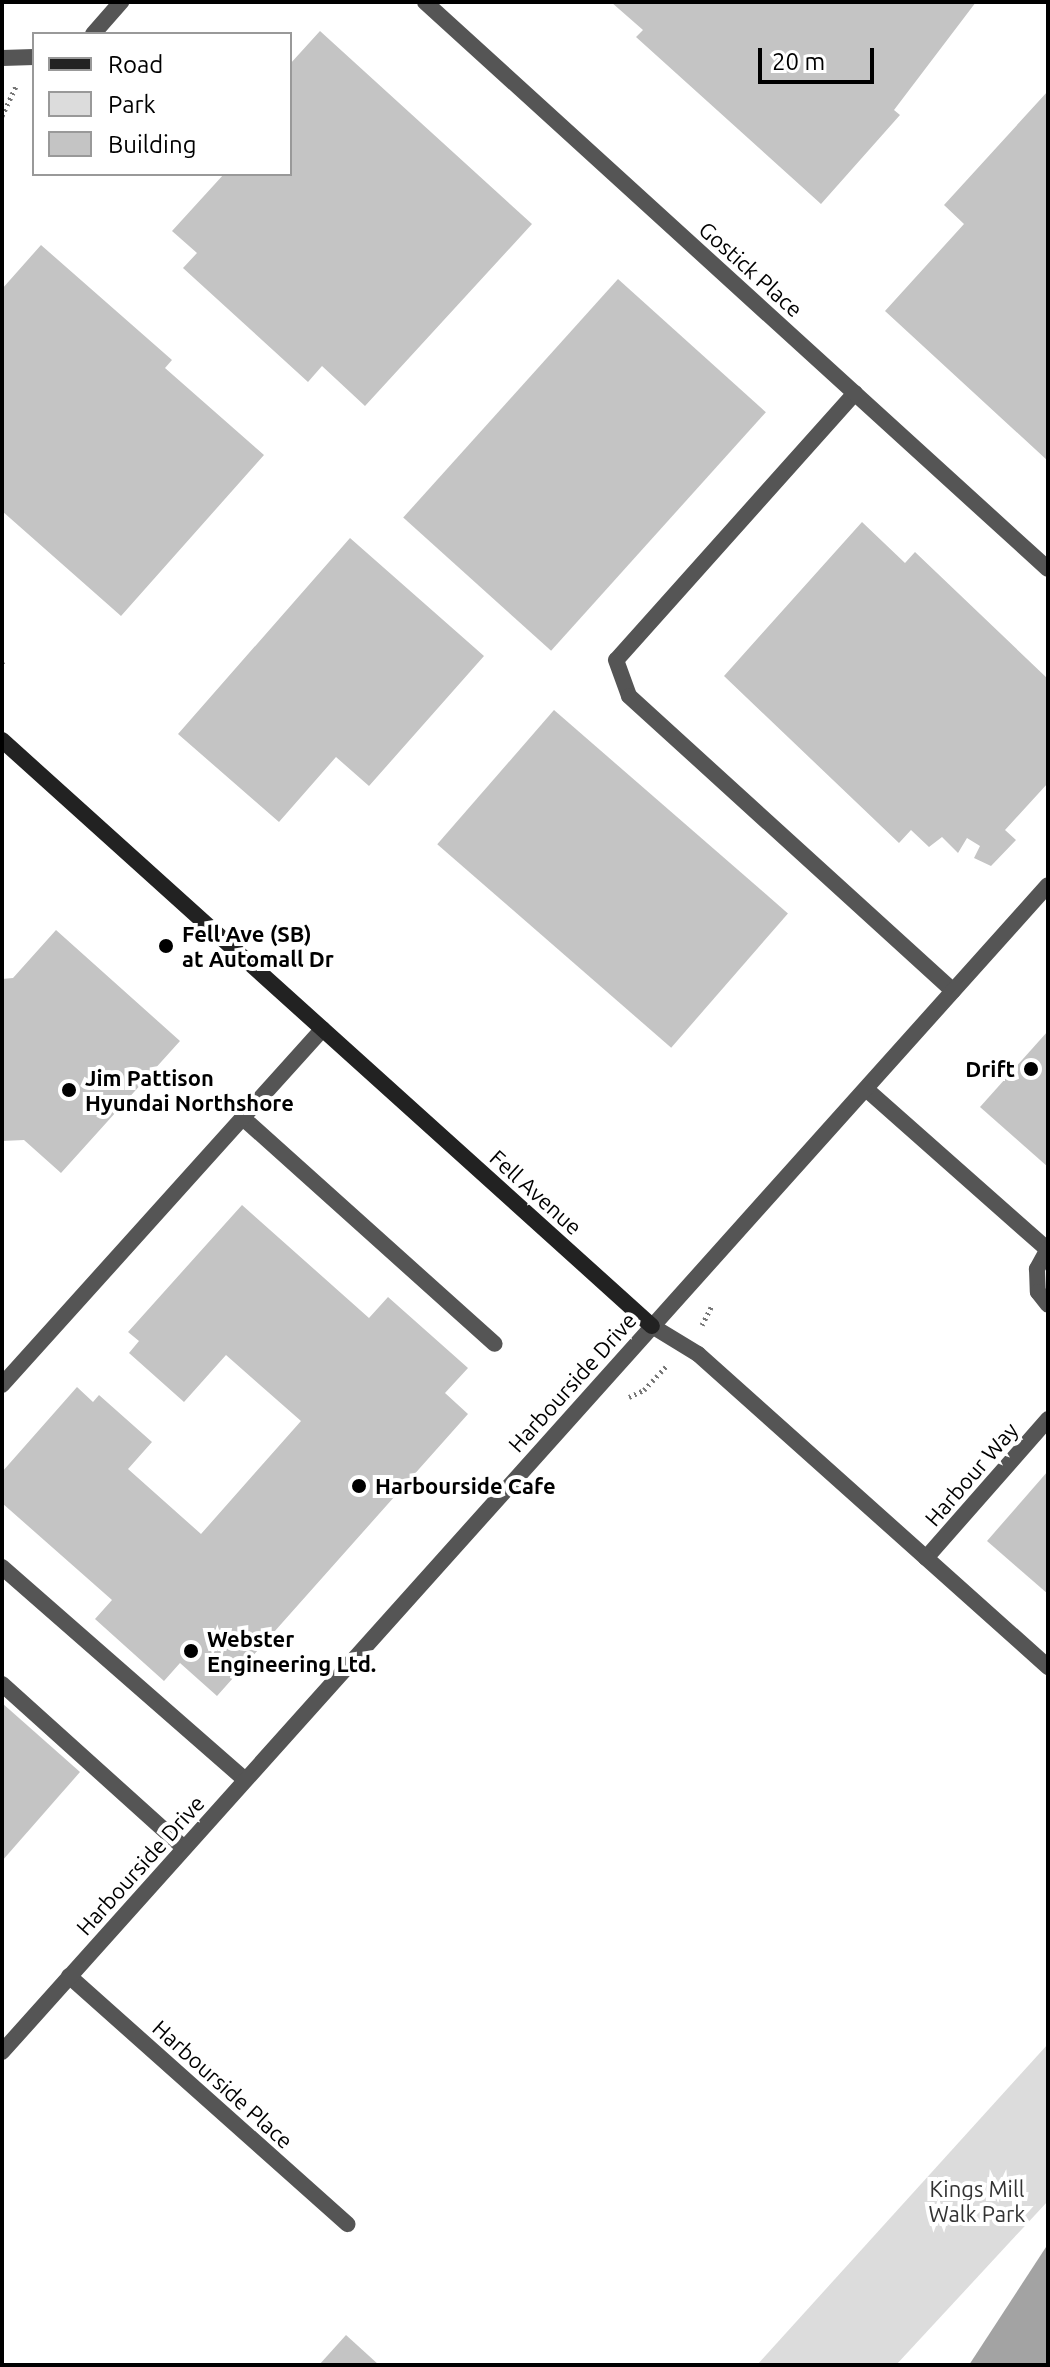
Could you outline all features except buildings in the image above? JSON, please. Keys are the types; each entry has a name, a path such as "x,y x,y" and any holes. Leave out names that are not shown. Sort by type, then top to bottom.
{"street":[{"path":"95,32 121,2"},
{"name":"Gostick Place","path":"425,2 1048,569"},
{"path":"2,58 32,57"},
{"path":"855,393 616,660 629,696 953,991"},
{"name":"Fell Avenue","path":"2,740 652,1326 698,1354 1048,1667"},
{"name":"Harbourside Drive","path":"2,2052 1048,885"},
{"path":"2,1385 323,1029"},
{"path":"866,1089 1048,1249 1037,1269 1038,1292 1048,1305"},
{"path":"243,1118 495,1344"},
{"name":"Harbour Way","path":"926,1558 1048,1419"},
{"path":"2,1567 245,1780"},
{"path":"2,1684 184,1848"},
{"name":"Harbourside Place","path":"69,1976 347,2224"}],"path":[{"path":"2,116 16,86"},
{"path":"625,1399 644,1390 671,1360"}],"green space":[{"name":"Kings Mill Walk Park","path":"1048,2044 1048,2201 896,2365 757,2365"}],"shaded area":[{"path":"1048,2244 1048,2365 969,2365"}],"place":[{"name":"Fell Ave (SB) at Automall Dr","path":"166,946"},
{"name":"Drift","path":"1031,1069"},
{"name":"Jim Pattison Hyundai Northshore","path":"69,1090"},
{"name":"Harbourside Cafe","path":"359,1486"},
{"name":"Webster Engineering Ltd.","path":"191,1651"}]}
